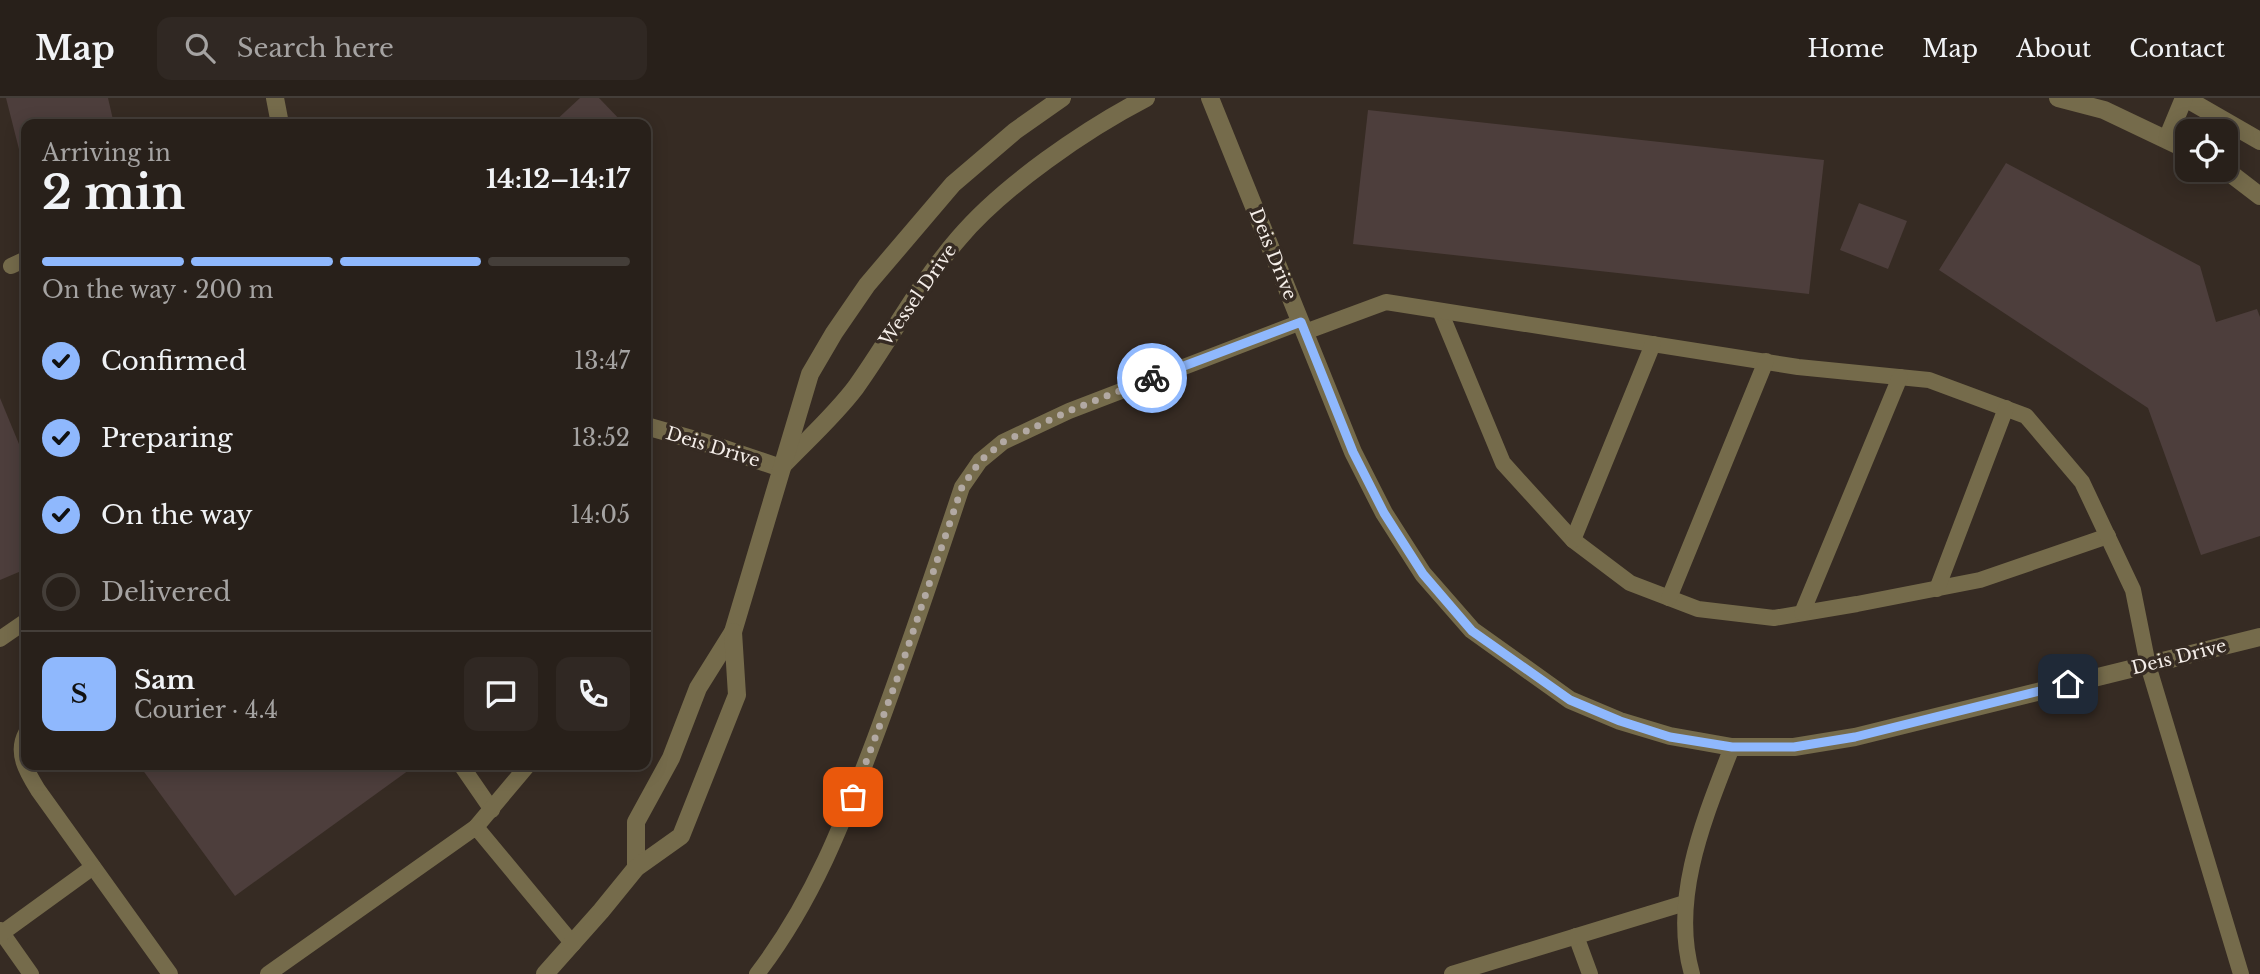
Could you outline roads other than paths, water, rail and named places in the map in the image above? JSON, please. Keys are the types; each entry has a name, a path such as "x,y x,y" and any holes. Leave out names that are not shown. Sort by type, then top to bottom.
{"street":[{"path":"275,98 279,119"},
{"name":"Wessel Drive","path":"636,868 636,822 671,758 698,688 733,632 810,374 867,285 953,184 1016,131 1062,98"},
{"name":"Wessel Drive","path":"781,468 854,389 921,285 960,236 1001,196 1051,158 1146,98"},
{"name":"Deis Drive","path":"1210,98 1353,452 1384,513 1423,574 1472,631 1570,700 1620,721 1670,737 1732,747 1794,747 1855,737 2260,637"},
{"path":"2058,98 2104,110 2175,143"},
{"path":"2167,139 2185,98 2260,141"},
{"path":"2238,179 2260,196"},
{"name":"Deis Drive","path":"651,427 781,468"},
{"name":"Wessel Drive","path":"545,974 636,868 681,836 737,695 733,632"}],"lane":[{"path":"10,266 21,261"},
{"path":"757,974 810,894 844,820 896,682 962,487 980,461 1003,442 1069,411 1303,327 1386,302 1766,361 1929,380 2026,416 2082,482 2133,590 2148,665 2241,974"},
{"path":"1440,310 1503,463 1573,540 1630,583 1698,609 1774,618 1937,589 1980,580 2108,536"},
{"path":"1573,540 1653,344"},
{"path":"1670,598 1766,361"},
{"path":"1802,613 1900,377"},
{"path":"1937,589 2006,408"},
{"path":"0,639 21,624"},
{"path":"1692,974 1685,903 1704,818 1732,747"},
{"path":"26,770 170,974"},
{"path":"464,770 492,810"},
{"path":"268,974 477,827 524,770"},
{"path":"477,827 573,944"},
{"path":"31,974 1,931 93,867"},
{"path":"1452,974 1685,903"},
{"path":"1576,936 1590,974"}]}
